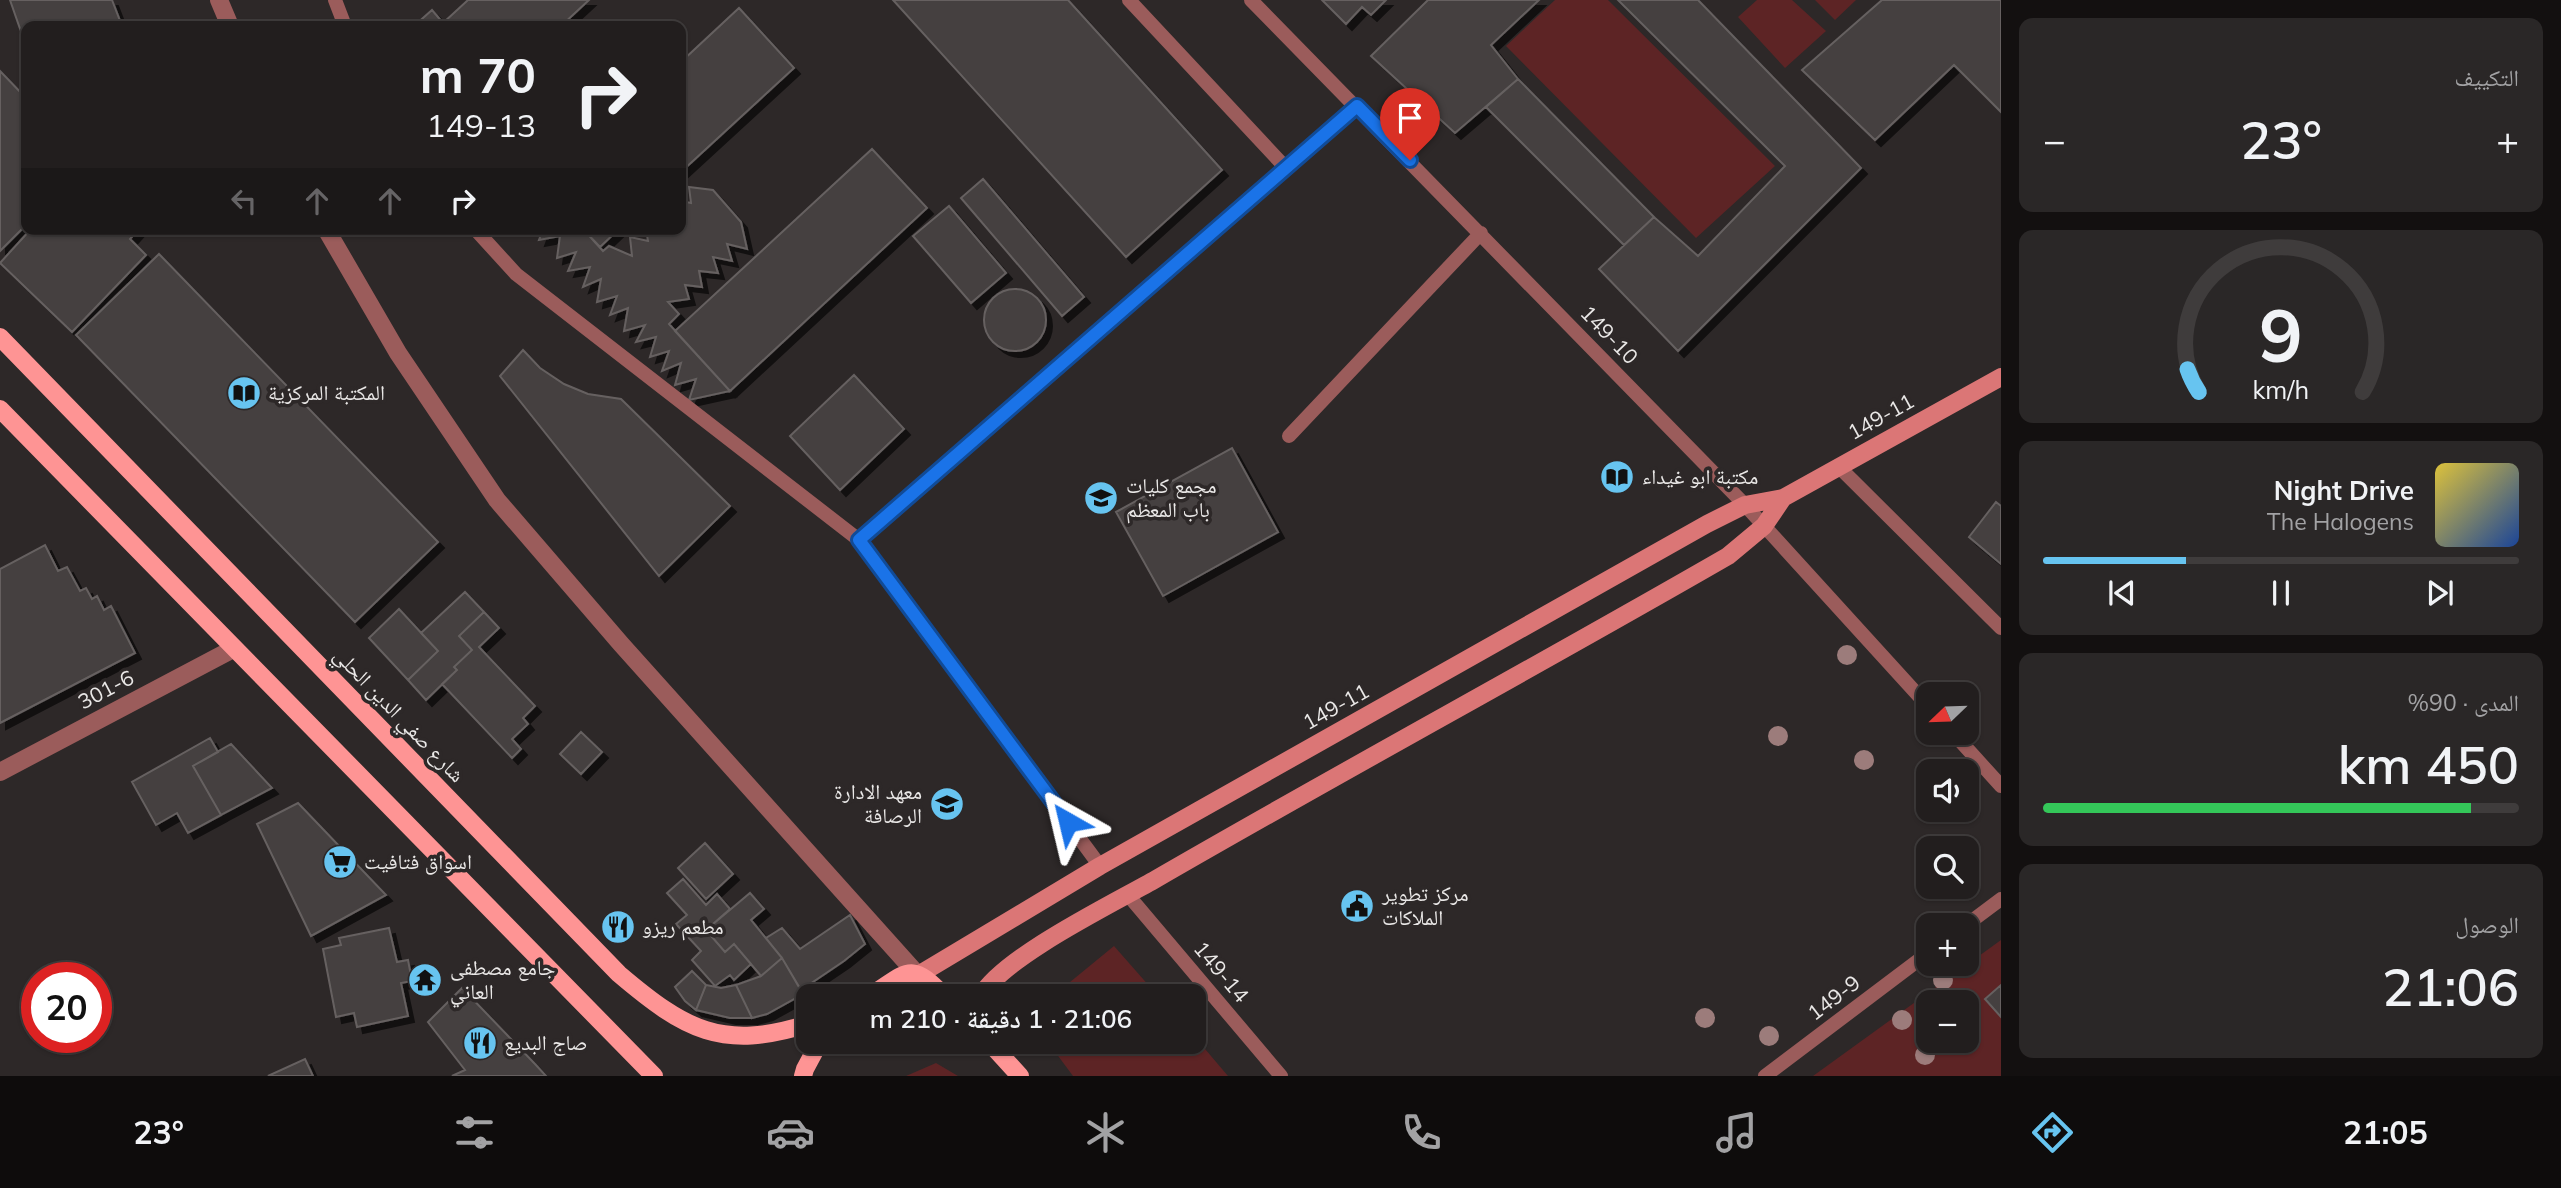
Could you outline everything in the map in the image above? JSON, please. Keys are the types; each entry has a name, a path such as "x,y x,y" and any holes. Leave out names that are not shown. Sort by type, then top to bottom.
{"main road":[{"name":"شارع صفي الدين الحلي","path":"0,337 619,974 648,999 681,1021 706,1031 733,1036 768,1036 796,1028"},
{"path":"0,409 654,1076"},
{"path":"889,984 903,975 918,974 933,984"},
{"path":"803,1076 813,1054"},
{"path":"1000,1054 1020,1076"}],"street":[{"path":"219,0 228,21"},
{"path":"329,235 398,353 497,500 621,644 918,974"},
{"name":"149-11","path":"918,974 1100,866 1745,505 1783,498 2001,377"},
{"name":"149-11","path":"990,984 1058,935 1322,783 1718,562 1765,526 1783,498"},
{"name":"301-6","path":"0,772 233,649"}],"lane":[{"path":"335,0 343,21"},
{"path":"1129,0 1286,168"},
{"name":"149-10","path":"1251,0 1745,505 1916,693"},
{"path":"859,540 1357,106"},
{"path":"1289,436 1481,233"},
{"path":"480,235 516,274 859,540 1100,866"},
{"path":"1839,467 2001,628"},
{"path":"1965,746 2001,786"},
{"name":"149-14","path":"1128,895 1281,1076"},
{"path":"1979,916 2001,899"},
{"name":"149-9","path":"1765,1076 1916,962"}],"shaded area":[{"path":"1555,0 1608,0 1775,166 1696,238 1506,46"},
{"path":"1757,0 1792,0 1826,31 1785,68 1738,17"},
{"path":"1815,0 1856,0 1835,20"},
{"path":"2001,940 2001,1076 1813,1076 1916,1001 1916,1053 1979,1053 1979,990 1932,990 1951,976 1979,976 1979,956"},
{"path":"1114,946 1147,984 1068,984"},
{"path":"1206,1050 1228,1076 1073,1076 1057,1054 1206,1054"},
{"path":"936,1063 958,1076 906,1076"}],"building":[{"path":"10,0 112,0 120,21 21,21 21,32"},
{"path":"468,0 589,0 566,21 445,21"},
{"path":"893,0 1068,0 1222,170 1126,257"},
{"path":"1322,0 1386,0 1371,15 1362,7 1346,24"},
{"path":"1428,0 1539,0 1491,45 1518,79 1455,133 1371,56"},
{"path":"1618,0 1698,0 1861,168 1678,351 1599,269 1654,217 1698,256 1785,166"},
{"path":"1882,0 2001,0 2001,112 1954,65 1875,140 1802,70"},
{"path":"739,8 794,68 686,167 686,57"},
{"path":"432,10 441,21 420,21"},
{"path":"0,71 21,93 21,230 0,251"},
{"path":"1518,79 1654,217 1624,245 1486,107"},
{"path":"872,149 927,208 730,391 675,331"},
{"path":"983,179 1084,297 1062,316 961,198"},
{"path":"689,187 713,190 741,222 747,249 727,244 732,261 713,257 718,273 699,271 702,287 685,285 689,299 668,302 679,314 669,324 730,391 689,400 696,379 675,385 681,363 662,371 669,351 650,357 656,337 636,342 645,325 624,331 628,308 610,315 617,296 597,302 601,279 583,287 590,267 568,271 576,252 557,258 560,236 539,240 541,235 588,235 603,251 609,246 632,256 630,237 648,241 647,235 686,235 686,202 691,203"},
{"path":"949,206 1006,273 971,303 913,236"},
{"path":"26,235 134,235 130,239 146,255 72,332 0,263"},
{"path":"589,235 613,235 600,247"},
{"path":"159,254 438,542 355,622 76,335"},
{"path":"1015,289 1037,298 1046,320 1037,342 1015,351 993,342 984,320 993,298"},
{"path":"523,350 540,368 564,384 588,394 621,399 730,506 659,576 500,376"},
{"path":"854,375 904,429 840,490 790,436"},
{"path":"1232,448 1278,532 1163,596 1116,512"},
{"path":"1996,502 2001,506 2001,564 1969,537"},
{"path":"45,545 58,571 67,567 80,591 86,588 92,599 97,596 104,610 111,606 135,653 0,723 0,569"},
{"path":"465,592 484,612 459,636 472,650 454,667 457,670 426,700 408,680 438,651 421,633"},
{"path":"399,609 438,651 408,680 369,638"},
{"path":"484,612 499,628 479,647 535,706 523,718 528,724 512,739 521,749 512,758 442,684 457,670 454,667 472,650 459,636"},
{"path":"581,732 602,752 581,774 560,754"},
{"path":"210,738 218,752 193,766 221,815 188,833 177,813 156,825 132,782"},
{"path":"231,744 272,788 221,815 193,766"},
{"path":"298,803 386,895 311,936 257,824"},
{"path":"705,843 733,874 706,899 678,868"},
{"path":"683,879 706,905 717,894 730,909 706,930 725,952 734,944 751,964 734,980 730,975 715,986 692,960 701,951 676,924 687,915 667,893"},
{"path":"750,893 764,909 751,920 782,958 761,976 734,944 725,952 706,930"},
{"path":"850,915 865,944 810,984 797,984 766,938 782,928 800,949"},
{"path":"389,928 397,962 408,960 412,981 401,983 408,1016 357,1027 354,1013 336,1017 323,949 341,945 339,938"},
{"path":"782,958 797,984 796,998 767,1014 752,1018 736,985 761,976"},
{"path":"692,971 706,985 696,1010 675,987"},
{"path":"706,985 721,988 736,985 752,1018 730,1018 696,1010"},
{"path":"2001,985 2001,1017 1985,999"},
{"name":"صاج البديع","path":"462,988 546,1076 452,1076 465,1070 428,1022"},
{"path":"305,1059 313,1076 268,1076"}],"place":[{"name":"المكتبة المركزية","path":"244,393"},
{"name":"مكتبة ابو غيداء","path":"1617,477"},
{"name":"مجمع كليات باب المعظم","path":"1101,498"},
{"name":"معهد الادارة الرصافة","path":"947,804"},
{"name":"اسواق فتافيت","path":"340,862"},
{"name":"مركز تطوير الملاكات","path":"1357,906"},
{"name":"مطعم ريزو","path":"618,927"},
{"name":"جامع مصطفى العاني","path":"425,980"},
{"name":"صاج البديع","path":"480,1043"}],"route":[{"path":"1068,822 859,540 1357,106 1410,160"}]}
